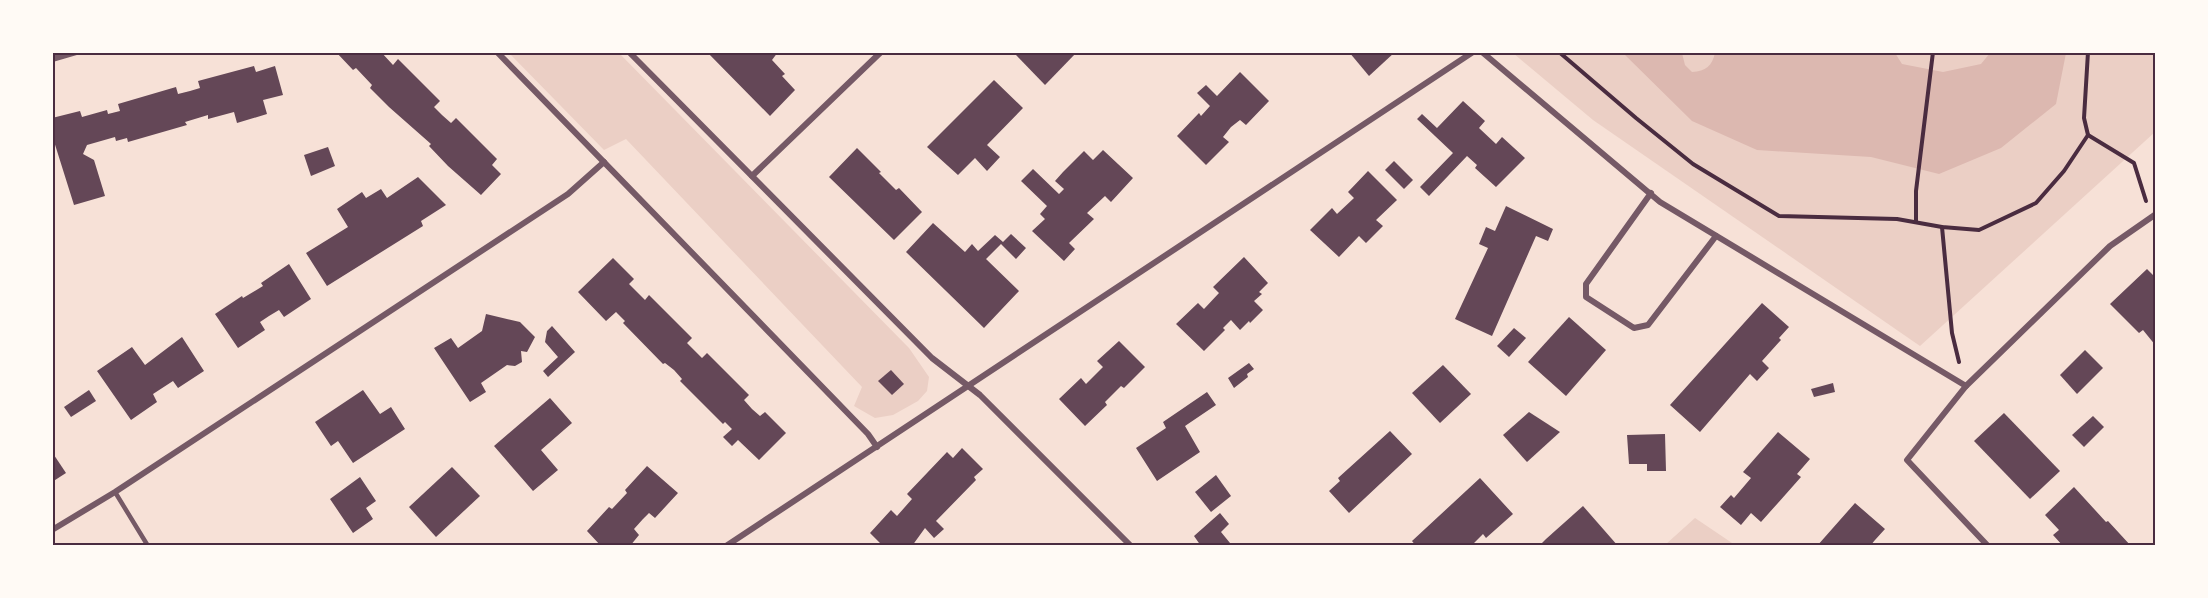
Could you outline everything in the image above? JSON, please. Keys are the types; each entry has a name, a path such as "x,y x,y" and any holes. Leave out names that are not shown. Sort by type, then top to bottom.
{"street":[{"path":"52,59 76,52"},
{"path":"497,52 868,434 877,447"},
{"path":"630,52 932,358 980,395 1131,546"},
{"path":"752,176 881,52"},
{"path":"726,546 1473,52"},
{"path":"1482,52 1660,202 1966,386"},
{"path":"52,530 115,492 568,194 604,162"},
{"path":"1651,193 1586,284 1586,297 1634,328 1648,326 1716,236"},
{"path":"1988,546 1907,460 1966,386 2110,246 2153,215"}],"lane":[{"path":"115,492 148,546"}],"path":[{"path":"1559,52 1693,164 1779,216 1897,219 1942,227 1979,230 2036,202 2064,171 2088,135"},
{"path":"2088,52 2084,118 2088,135 2134,163 2153,215"},
{"path":"1916,222 1916,191 1933,54"},
{"path":"1942,227 1952,333 1966,386"}],"shaded area":[{"path":"509,53 619,53 909,348 929,377 927,391 918,401 893,415 875,418 854,406 862,387 626,139 604,150"},
{"path":"1513,53 2155,53 2155,132 1920,346 1593,120"},
{"path":"1623,53 1682,53 1685,65 1692,72 1708,67 1715,53 1895,53 1902,64 1943,72 1981,64 1990,53 2066,53 2056,104 2001,148 1939,174 1871,157 1757,150 1692,121"},
{"path":"1695,518 1735,545 1665,545"}],"building":[{"path":"336,52 381,52 393,65 398,59 440,101 434,107 451,123 456,118 497,159 492,165 501,174 481,195 448,166 429,146 431,144 370,88 372,85 356,68 353,70"},
{"path":"707,52 778,52 772,60 795,90 770,116"},
{"path":"1018,52 1077,52 1045,85 1016,55"},
{"path":"1349,52 1395,52 1369,76"},
{"path":"254,66 256,72 275,66 283,95 263,100 267,114 237,123 234,112 208,119 208,115 185,122 187,125 128,142 127,138 116,141 115,137 87,145 83,154 94,160 105,196 74,205 52,135 52,118 80,111 82,117 107,110 108,114 120,111 118,104 176,87 178,94 190,91 200,88 198,81"},
{"path":"1240,72 1269,101 1246,125 1240,120 1231,127 1223,137 1229,142 1206,165 1177,136 1199,113 1201,116 1210,106 1197,93 1206,85 1217,96"},
{"path":"994,80 1023,108 987,145 1000,157 987,171 975,158 958,175 927,147"},
{"path":"1463,101 1485,121 1479,128 1496,144 1502,137 1525,158 1496,187 1475,168 1477,165 1467,156 1429,196 1420,187 1453,153 1417,119 1422,114 1437,128"},
{"path":"328,147 335,166 311,176 304,155"},
{"path":"857,148 896,190 899,188 922,212 894,240 829,177"},
{"path":"1103,150 1133,178 1111,202 1105,196 1087,213 1094,219 1069,243 1075,249 1064,261 1032,231 1045,219 1040,214 1047,206 1021,181 1033,169 1059,194 1064,189 1055,181 1084,151 1093,160"},
{"path":"1394,161 1413,180 1404,189 1385,170"},
{"path":"1368,171 1397,200 1376,220 1383,226 1366,243 1359,236 1339,257 1310,230 1332,208 1337,214 1354,198 1348,192"},
{"path":"418,177 446,205 421,221 423,226 327,286 306,253 348,227 337,209 362,192 366,198 381,189 387,198"},
{"path":"1506,206 1553,229 1548,241 1536,236 1492,336 1455,319 1488,248 1479,244 1486,227 1495,231"},
{"path":"933,223 965,252 972,244 978,251 995,235 1003,242 1011,234 1026,248 1016,259 1001,244 986,259 1019,291 984,328 906,252"},
{"path":"1244,257 1268,283 1259,292 1262,294 1254,301 1263,310 1240,330 1231,320 1223,328 1225,330 1204,351 1176,324 1198,303 1204,309 1219,293 1213,287"},
{"path":"613,258 634,279 629,284 645,300 649,295 692,338 687,343 702,358 707,353 749,395 744,400 752,409 760,416 765,412 786,433 759,460 738,440 732,446 723,437 732,429 725,422 723,424 680,381 682,379 674,370 665,363 663,364 623,323 625,321 616,312 606,321 578,292"},
{"path":"289,264 311,299 284,317 279,310 260,322 265,330 238,348 215,314 242,296 243,298 263,286 261,283"},
{"path":"2147,269 2156,278 2156,346 2143,330 2139,333 2110,304"},
{"path":"1762,303 1789,327 1779,338 1781,340 1762,361 1769,368 1757,381 1750,374 1700,432 1670,405"},
{"path":"486,314 520,322 535,337 527,352 521,351 522,362 515,366 507,365 481,383 486,392 470,402 434,348 451,338 458,348 482,331"},
{"path":"1569,317 1606,350 1566,396 1528,362"},
{"path":"552,326 575,352 548,377 543,371 558,357 545,342 547,331"},
{"path":"1514,328 1526,338 1509,357 1497,346"},
{"path":"182,337 204,371 178,388 173,381 153,394 157,402 131,420 97,371 132,347 145,365"},
{"path":"1119,341 1145,367 1124,388 1121,386 1105,402 1107,405 1085,426 1059,399 1081,378 1086,384 1103,367 1097,361"},
{"path":"2085,350 2103,368 2077,394 2060,375"},
{"path":"1249,363 1254,369 1234,388 1228,378"},
{"path":"1443,365 1471,394 1440,423 1412,393"},
{"path":"891,370 904,384 892,395 878,381"},
{"path":"1833,383 1835,392 1814,397 1811,389"},
{"path":"89,390 96,401 71,417 64,407"},
{"path":"363,390 380,414 391,407 405,429 353,463 338,441 331,446 315,422"},
{"path":"1207,392 1216,405 1185,426 1200,452 1157,481 1136,448 1166,428 1163,422"},
{"path":"550,398 572,423 541,450 558,470 533,491 494,446"},
{"path":"1529,412 1560,432 1527,462 1503,435"},
{"path":"2004,413 2060,471 2030,499 1974,441"},
{"path":"2093,416 2104,427 2084,447 2072,435"},
{"path":"1390,431 1412,454 1349,513 1329,491 1340,481 1338,478"},
{"path":"1778,432 1810,459 1797,474 1801,477 1761,522 1751,513 1741,525 1720,507 1731,495 1734,498 1751,478 1743,472"},
{"path":"1665,434 1666,471 1647,471 1647,464 1629,464 1627,435"},
{"path":"962,448 983,469 974,477 976,480 936,521 944,529 934,538 925,528 912,546 883,546 870,533 891,510 897,516 912,499 907,494 947,452 953,458"},
{"path":"52,452 66,473 52,482"},
{"path":"647,466 678,493 655,518 649,513 643,519 634,529 639,535 630,546 601,546 587,531 609,507 612,509 627,493 625,490"},
{"path":"452,467 480,496 436,537 409,507"},
{"path":"1216,475 1231,496 1211,512 1195,492"},
{"path":"360,477 376,501 366,508 373,519 353,533 330,499"},
{"path":"1480,478 1513,514 1486,538 1483,534 1471,546 1416,546 1412,541"},
{"path":"2074,487 2131,546 2063,546 2053,535 2059,530 2045,515"},
{"path":"1855,503 1885,529 1870,546 1817,546"},
{"path":"1583,506 1618,546 1539,546 1546,539"},
{"path":"1220,513 1229,524 1221,532 1230,543 1227,546 1201,546 1194,536"}]}
